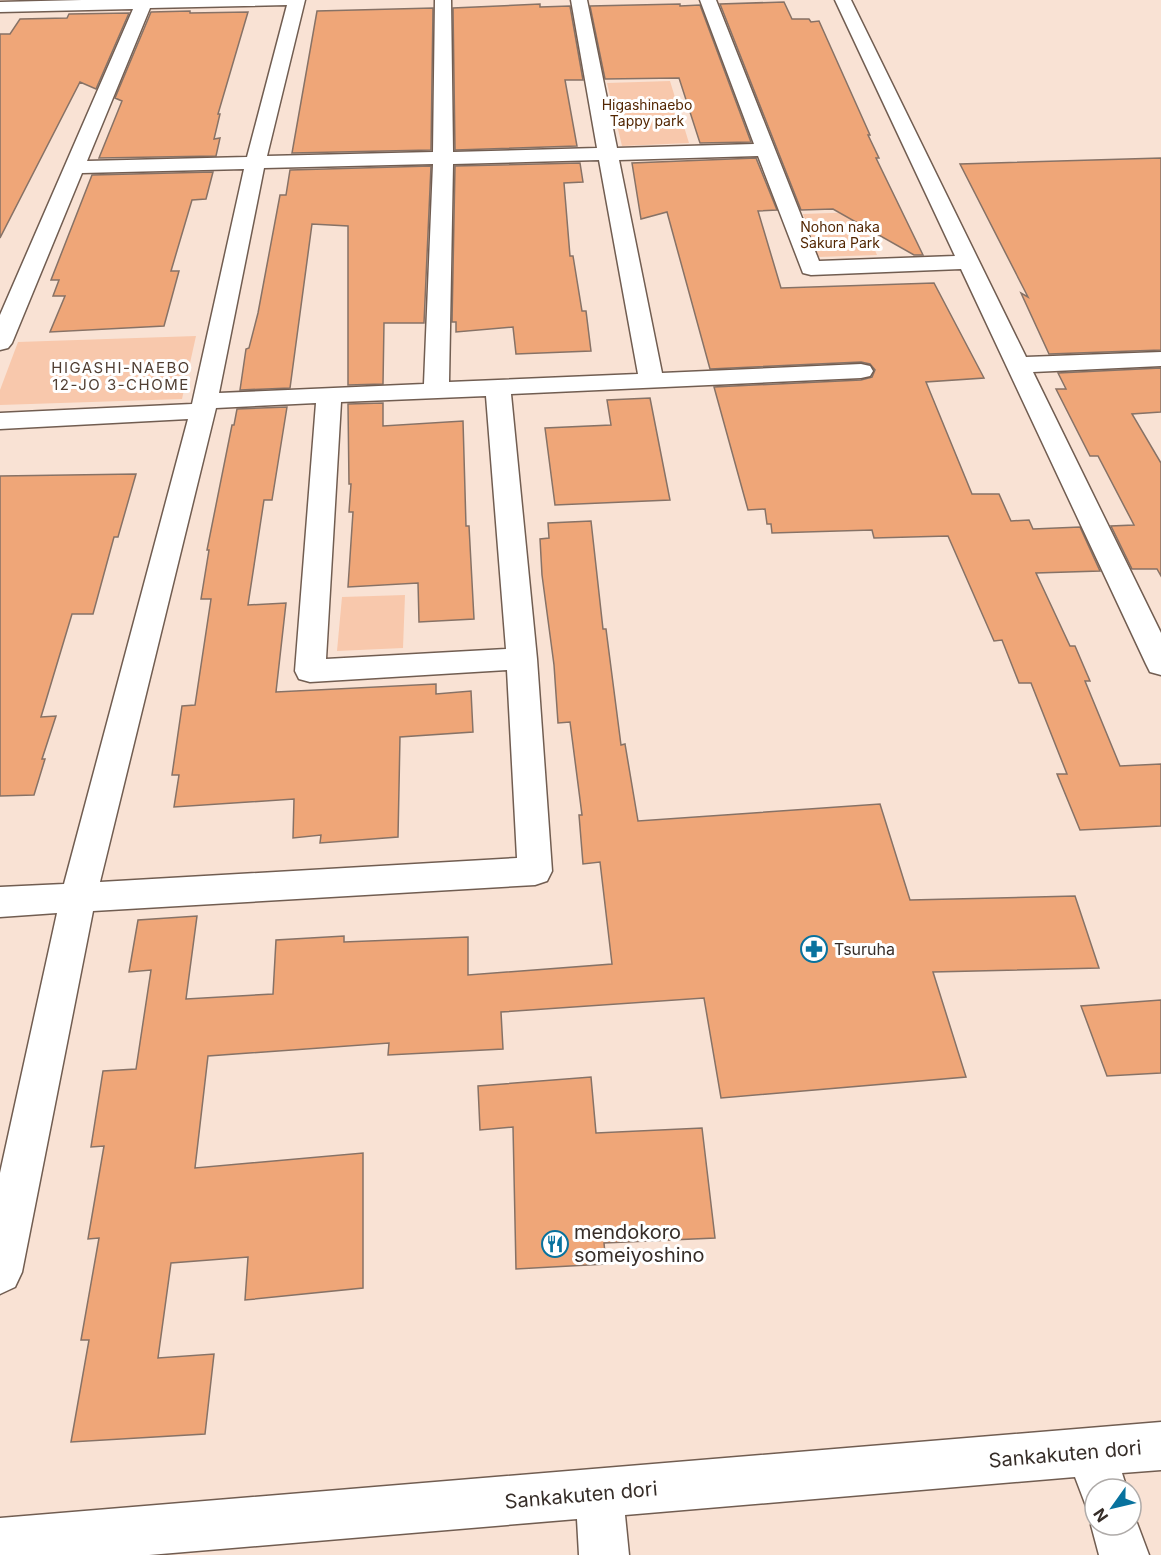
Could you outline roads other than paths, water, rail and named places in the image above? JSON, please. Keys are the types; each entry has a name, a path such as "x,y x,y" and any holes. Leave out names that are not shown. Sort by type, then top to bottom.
{"street":[{"path":"4,8 144,2 291,0"},
{"path":"0,1272 78,899 204,406 255,162 297,0"},
{"path":"436,390 443,158 443,0"},
{"path":"579,0 651,379"},
{"path":"708,0 811,268 968,261"},
{"path":"843,0 1161,664"},
{"path":"0,343 144,2"},
{"path":"74,167 766,150"},
{"path":"1018,365 1161,359"},
{"path":"0,421 329,395 861,371"},
{"path":"0,902 535,871 522,659 498,388"},
{"path":"329,395 310,671 522,659"},
{"name":"Sankakuten dori","path":"0,1543 136,1543 599,1493 1097,1470 1161,1446"},
{"path":"599,1493 604,1555"},
{"path":"1119,1537 1124,1555"}],"place":[{"name":"Tsuruha","path":"814,949"},
{"name":"mendokoro someiyoshino","path":"555,1244"}],"district":[{"name":"HIGASHI-NAEBO 12-JO 3-CHOME","path":"121,376"}],"park label":[{"name":"Higashinaebo Tappy park","path":"647,114"},
{"name":"Nohon naka Sakura Park","path":"840,236"}]}
